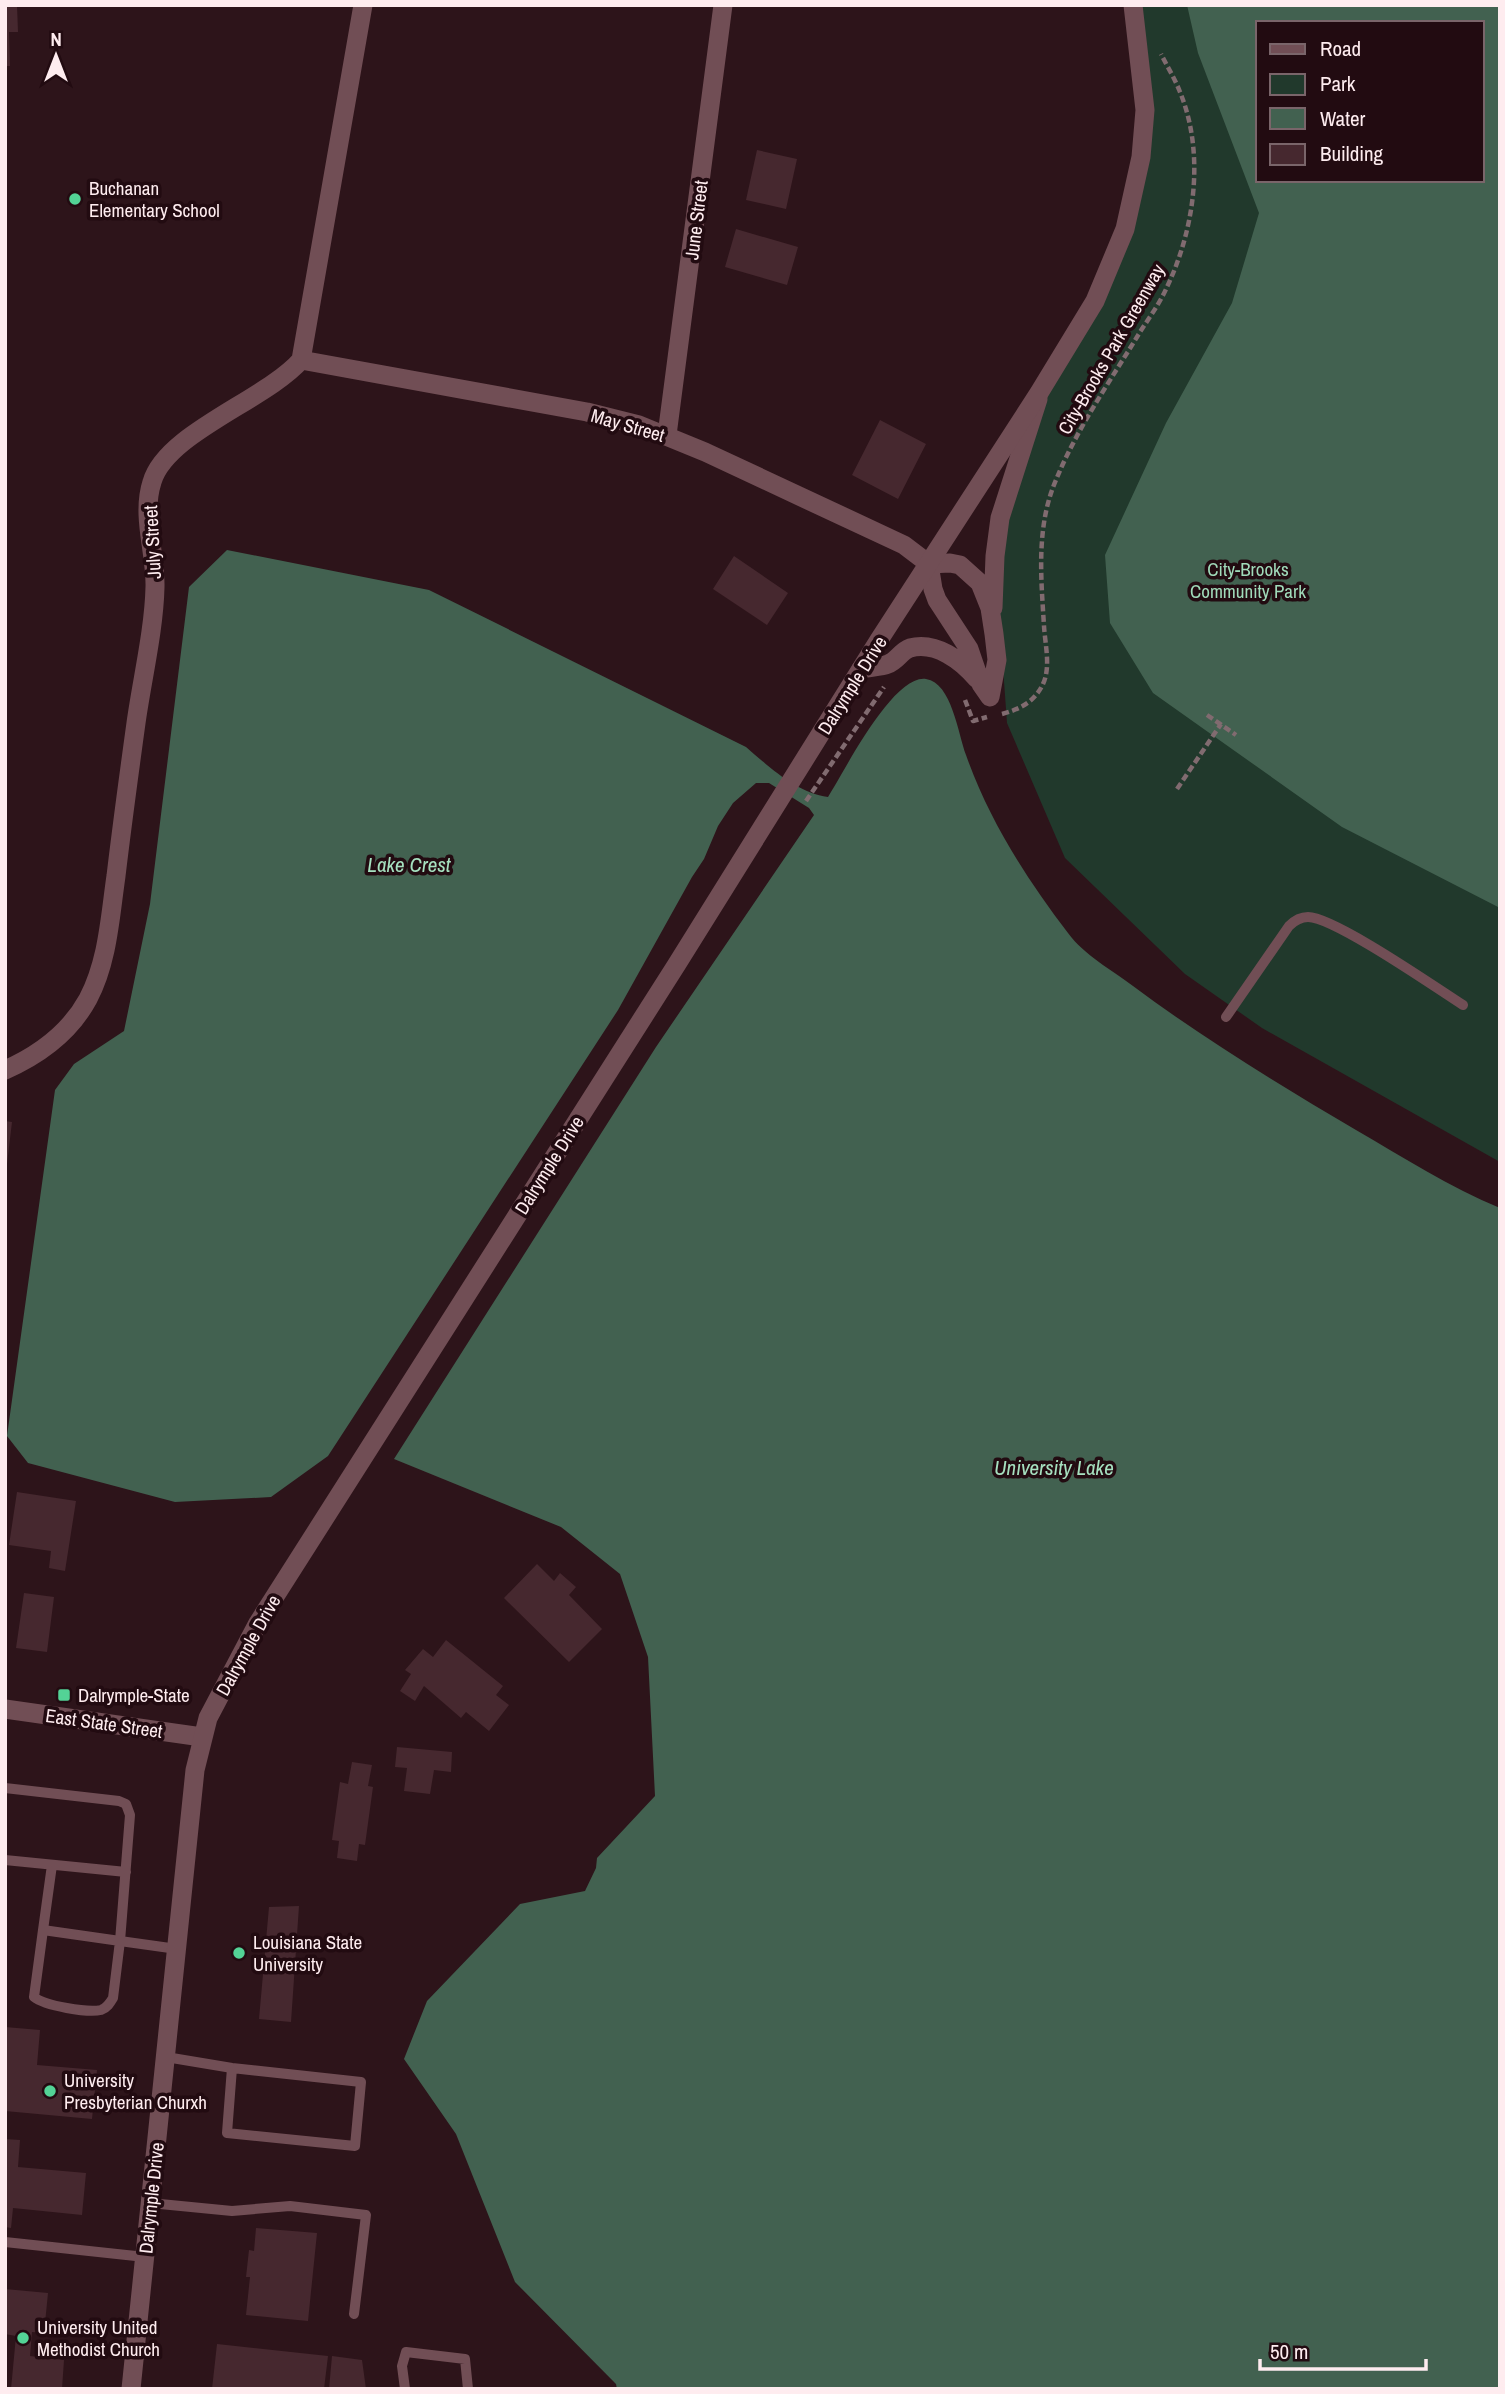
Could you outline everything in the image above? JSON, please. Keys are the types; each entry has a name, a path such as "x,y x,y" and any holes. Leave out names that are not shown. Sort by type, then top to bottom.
{"street":[{"path":"301,360 363,5"},
{"name":"June Street","path":"667,435 723,5"},
{"name":"Dalrymple Drive","path":"131,2389 195,1770 208,1718 258,1623 1095,301 1125,229 1144,137 1145,110 1133,5"},
{"name":"May Street","path":"301,360 613,418 667,435 904,545 929,564"},
{"name":"July Street","path":"5,1070 23,1062 64,1032 88,999 100,972 154,597 149,514 151,482 166,458 183,442 279,380 301,360"},
{"path":"992,623 995,556 1000,519 1039,393"},
{"path":"861,669 890,664 902,652 919,647 953,656 965,664 990,697 997,660 986,596 980,583 970,572 960,565 950,563 929,564 933,589 969,649 981,684"},
{"name":"East State Street","path":"5,1709 202,1737"}],"lane":[{"path":"1226,1017 1289,926 1300,918 1307,917 1333,925 1463,1004"},
{"path":"5,1788 126,1804 130,1815 113,1998 109,2006 100,2010 48,2006 34,1997 52,1865"},
{"path":"5,1860 126,1872"},
{"path":"43,1930 177,1949"},
{"path":"166,2057 232,2068 361,2081 355,2146 227,2133 232,2068"},
{"path":"150,2203 232,2211 290,2206 366,2215 354,2314"},
{"path":"5,2242 145,2257"},
{"path":"405,2389 402,2366 405,2352 465,2359 468,2389"}],"path":[{"name":"City-Brooks Park Greenway","path":"1013,711 1033,700 1044,682 1047,669 1042,538 1047,505 1056,479 1072,446 1167,287 1186,234 1194,196 1194,145 1181,93 1159,51"},
{"path":"815,786 890,682"},
{"path":"960,688 973,721"},
{"path":"1207,715 1236,735"},
{"path":"1177,789 1221,724"}],"green space":[{"name":"City-Brooks Community Park","path":"1133,5 1500,5 1500,1162 1262,1028 1185,974 1065,858 1007,723 995,556 1039,393 1117,249 1141,158"}],"water":[{"path":"1187,5 1500,5 1500,908 1342,827 1153,693 1110,623 1105,555 1166,423 1232,303 1259,213 1198,53"},
{"name":"University Lake","path":"227,550 429,590 746,747 794,785 817,795 828,797 857,747 899,692 913,682 926,679 935,683 948,699 975,779 997,825 1038,891 1082,948 1187,1025 1271,1079 1426,1171 1500,1208 1500,2389 617,2389 616,2384 515,2282 456,2134 404,2059 427,2001 520,1904 585,1891 596,1868 597,1858 655,1796 648,1657 620,1574 561,1527 394,1459 656,1047 814,815 809,808 769,783 756,783 733,803 618,1010 328,1456 271,1497 175,1502 28,1463 7,1436 55,1090 74,1064 124,1031 150,904 189,587"}],"building":[{"path":"5,5 17,5 18,32 9,32 10,66 5,66"},
{"path":"757,150 797,159 786,209 746,200"},
{"path":"736,229 798,247 787,285 725,267"},
{"path":"880,420 926,444 898,499 852,475"},
{"path":"734,556 788,593 767,625 713,589"},
{"path":"5,1121 12,1122 7,1164 5,1164"},
{"path":"17,1492 76,1501 65,1571 49,1568 51,1551 9,1545"},
{"path":"537,1564 554,1581 560,1573 576,1587 569,1595 602,1629 569,1662 504,1598"},
{"path":"24,1593 54,1597 47,1652 16,1648"},
{"path":"446,1640 503,1686 496,1695 509,1705 489,1731 466,1712 461,1718 424,1686 415,1701 400,1691 411,1674 405,1670 423,1649 433,1657"},
{"path":"397,1747 452,1752 451,1772 434,1770 430,1794 404,1791 407,1768 395,1767"},
{"path":"352,1762 372,1765 368,1786 373,1787 365,1845 359,1844 357,1861 337,1858 339,1841 332,1840 340,1782 348,1784"},
{"path":"299,1906 291,2022 259,2019 269,1907"},
{"name":"University Presbyterian Churxh","path":"5,2027 40,2030 37,2065 97,2070 92,2119 5,2111"},
{"path":"5,2139 20,2140 18,2167 86,2173 82,2215 13,2208 11,2228 5,2227"},
{"path":"256,2228 317,2233 308,2321 246,2315 250,2277 246,2277 249,2250 254,2251"},
{"name":"University United Methodist Church","path":"5,2289 48,2293 44,2333 32,2332 30,2356 64,2360 62,2389 11,2389 16,2336 5,2334"},
{"path":"217,2344 328,2356 324,2389 212,2389"},
{"path":"332,2356 362,2360 366,2389 329,2389"}],"place":[{"name":"Buchanan Elementary School","path":"75,199"},
{"name":"Dalrymple-State","path":"64,1695"},
{"name":"Louisiana State University","path":"239,1953"},
{"name":"University Presbyterian Churxh","path":"50,2091"},
{"name":"University United Methodist Church","path":"23,2338"}],"water label":[{"name":"Lake Crest","path":"409,865"}]}
